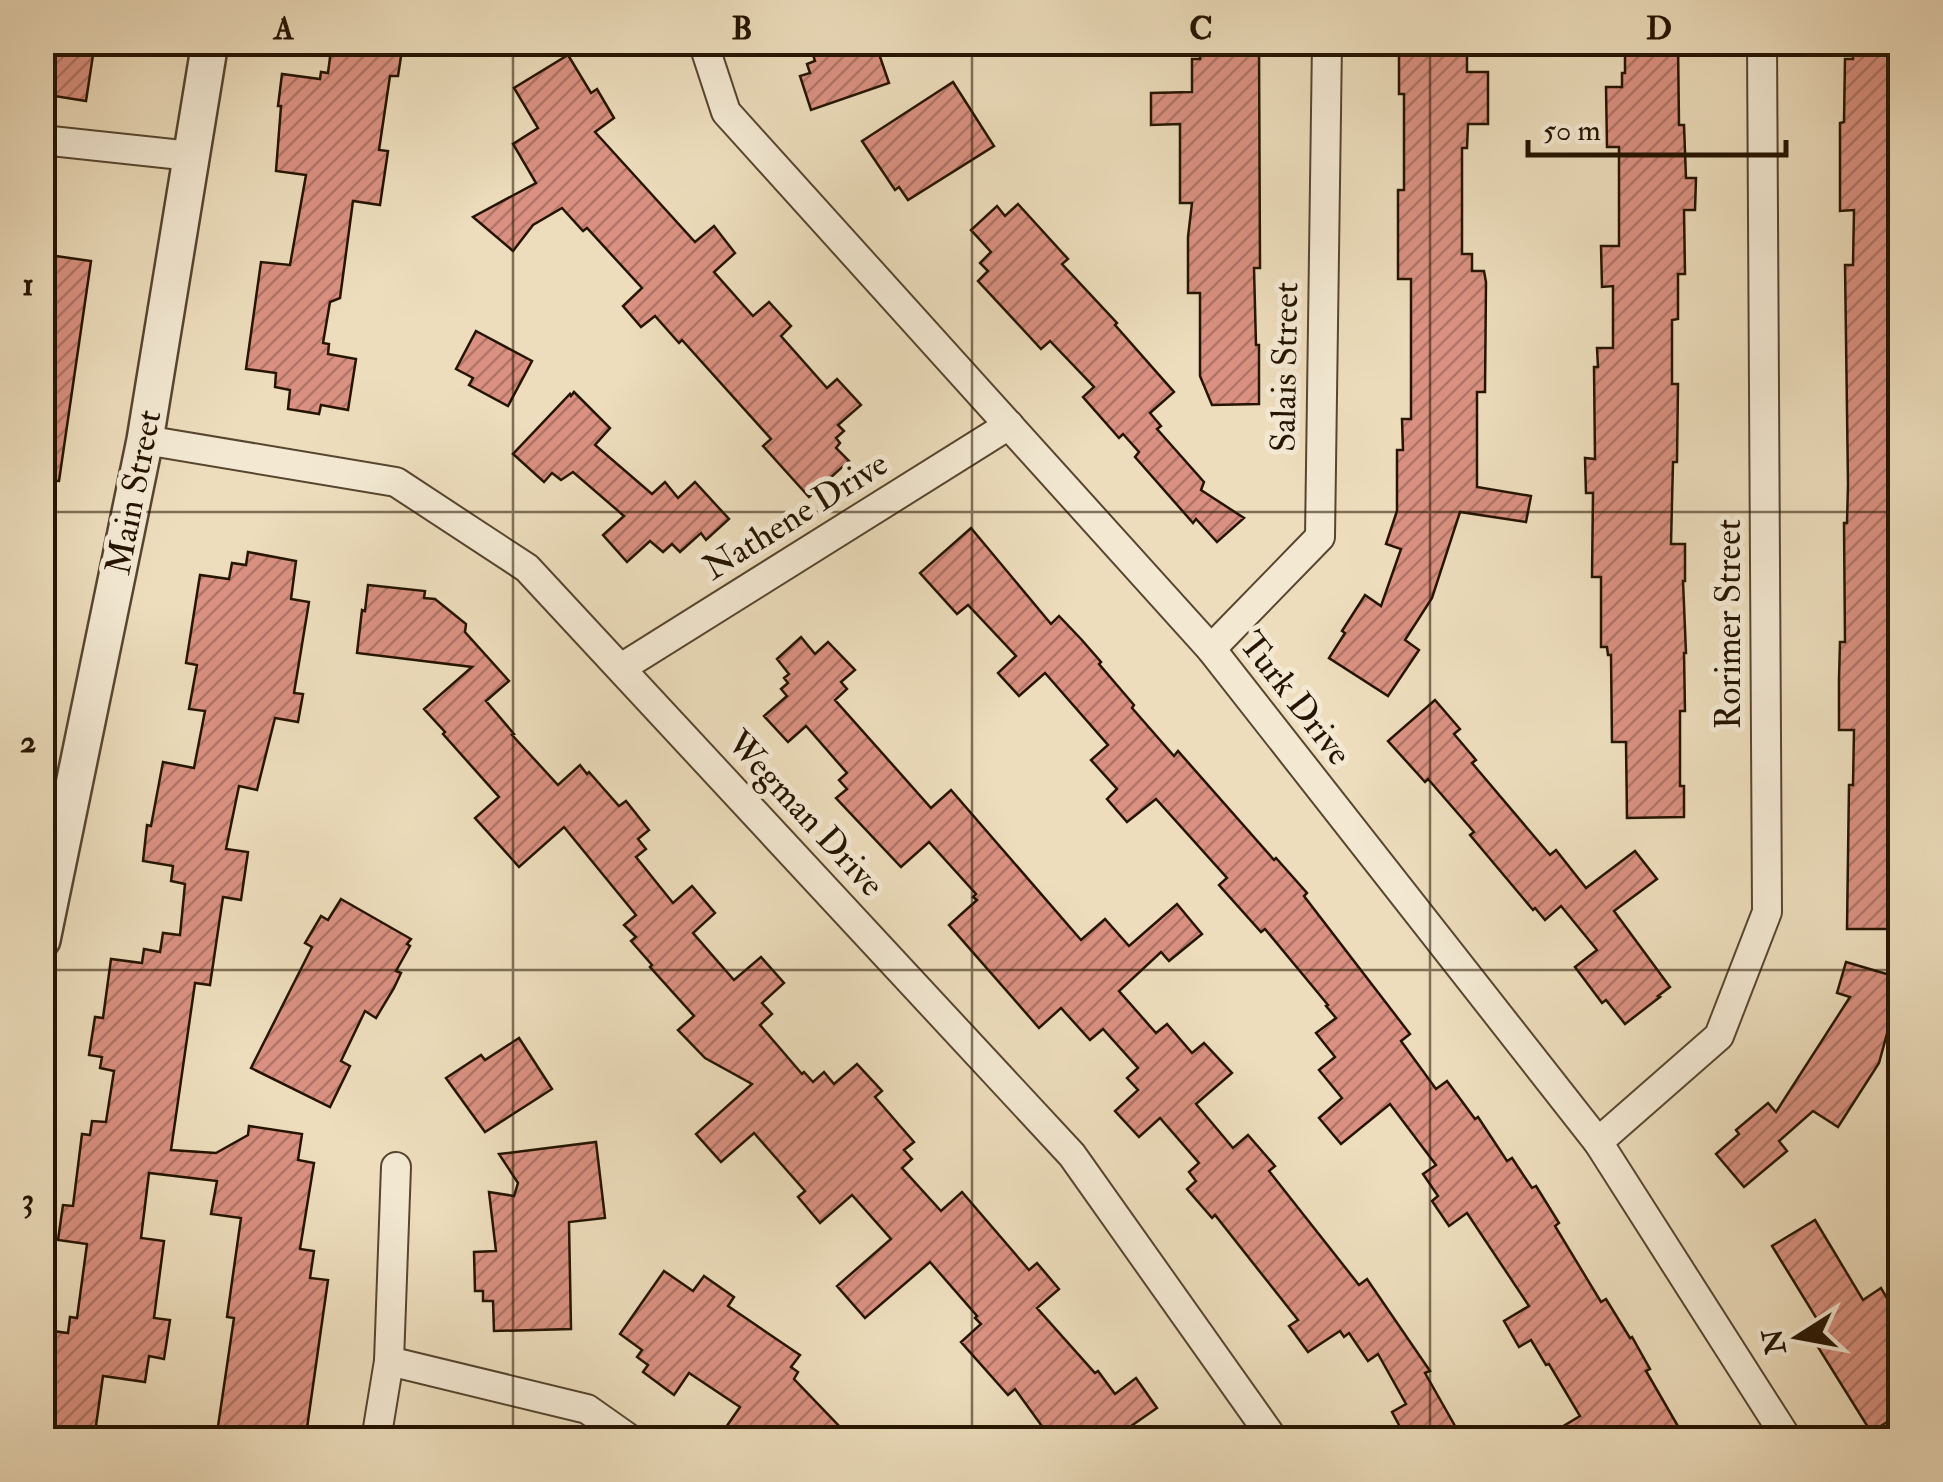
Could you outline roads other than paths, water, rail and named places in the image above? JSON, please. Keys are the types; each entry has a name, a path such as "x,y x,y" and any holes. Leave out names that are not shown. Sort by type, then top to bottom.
{"street":[{"name":"Main Street","path":"42,940 145,440 210,42"},
{"name":"Turk Drive","path":"703,42 726,112 1210,649 1598,1142 1788,1440"},
{"name":"Salais Street","path":"1210,649 1320,536 1326,42"},
{"name":"Rorimer Street","path":"1598,1142 1718,1036 1768,912 1762,42"},
{"path":"42,140 191,156"},
{"name":"Nathene Drive","path":"620,668 1009,425"},
{"name":"Wegman Drive","path":"145,440 396,482 527,568 1072,1156 1274,1440"},
{"path":"376,1440 389,1360 396,1167"},
{"path":"389,1360 587,1409 631,1440"}]}
